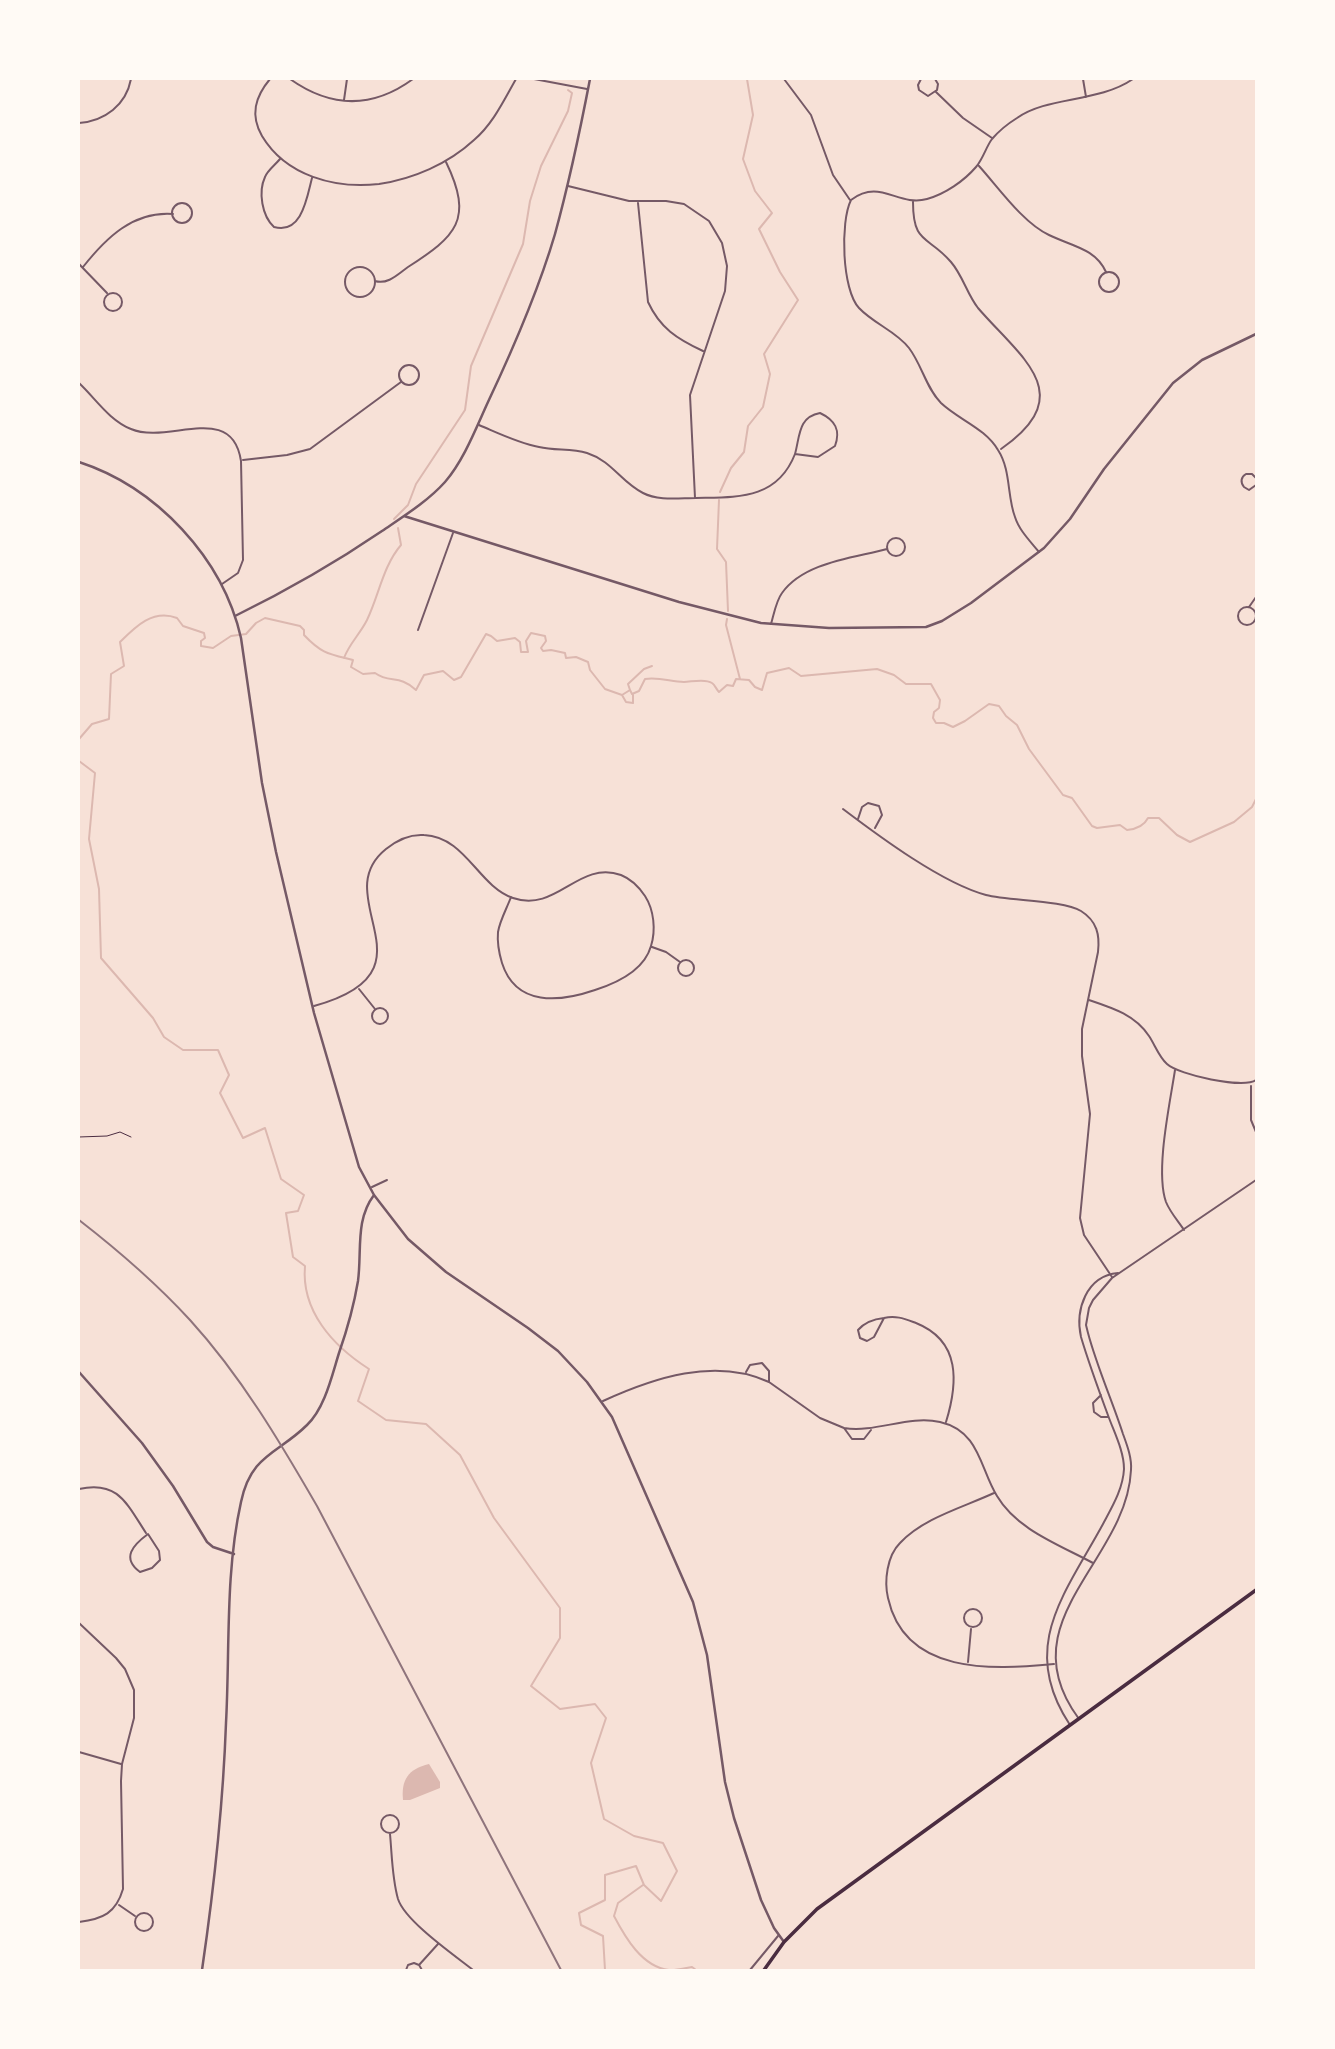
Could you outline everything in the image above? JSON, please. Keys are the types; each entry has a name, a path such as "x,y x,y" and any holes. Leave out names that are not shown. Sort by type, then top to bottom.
{"main road":[{"path":"764,1970 784,1942 817,1909 1256,1590"}],"street":[{"path":"79,123 103,118 115,109 126,96 131,79"},
{"path":"270,79 256,100 254,114 258,128 280,159 313,177 346,184 376,184 403,178 446,161 483,132 516,79"},
{"path":"290,79 310,92 344,102 367,101 387,95 413,79"},
{"path":"344,102 347,79"},
{"path":"534,79 588,90"},
{"path":"235,616 320,570 404,516 447,479 478,425 542,273 567,186 590,79"},
{"path":"784,79 811,115 833,175 851,201"},
{"path":"921,79 918,88 923,95 931,96 938,85 935,79"},
{"path":"1083,79 1086,98"},
{"path":"1039,552 1021,531 1015,518 999,451 987,436 940,402 908,347 900,338 866,314 852,298 844,237 845,216 851,201 873,190 913,201 944,192 978,165 992,139 1018,117 1033,110 1102,93 1133,79"},
{"path":"936,92 963,118 992,139"},
{"path":"280,159 267,173 264,182 264,212 274,227 284,228 299,219 313,177"},
{"path":"375,281 387,281 428,254 445,242 455,227 459,208 458,193 446,161"},
{"path":"978,165 1032,223 1048,235 1093,254 1102,262 1106,272"},
{"path":"567,186 638,202 676,202 692,208 709,221 722,243 727,266 725,291 690,395 695,498"},
{"path":"913,201 915,227 919,234 947,256 976,305 1013,344 1037,377 1041,400 1036,413 1020,435 999,451"},
{"path":"638,202 648,302 653,314 678,340 704,351"},
{"path":"181,204 189,206 192,214 190,220 183,223 176,221 173,214 176,206 181,204"},
{"path":"83,267 107,238 123,227 138,219 164,213 173,214"},
{"path":"79,264 108,294"},
{"path":"359,267 370,271 375,281 371,292 359,296 349,291 345,281 351,270 359,267"},
{"path":"1106,272 1115,274 1119,282 1116,290 1110,293 1099,286 1100,277 1106,272"},
{"path":"114,293 121,297 122,303 117,310 109,310 105,306 104,301 108,294 114,293"},
{"path":"404,516 679,602 771,625 829,628 931,626 986,592 1039,552 1063,528 1104,468 1173,383 1202,360 1256,334"},
{"path":"403,367 416,369 418,377 414,384 406,385 401,382 399,374 403,367"},
{"path":"242,461 310,449 401,382"},
{"path":"79,383 113,418 132,429 148,434 202,428 220,430 233,438 240,450 242,461 243,560 238,573 221,585"},
{"path":"478,425 537,447 588,453 609,463 631,485 645,494 666,498 739,498 752,495 775,482 796,454 800,427 806,418 820,413 833,422 838,435 835,446 829,452 818,457 796,454"},
{"path":"79,462 135,489 164,512 190,538 221,585 240,633 265,799 313,1007 352,1146 370,1188 392,1221 426,1256 544,1339 571,1365 612,1417 694,1602 707,1655 728,1797 761,1900 784,1942"},
{"path":"1256,478 1249,473 1241,480 1246,489 1252,489 1256,485"},
{"path":"418,630 453,533"},
{"path":"893,538 902,539 905,544 904,552 899,555 891,554 887,549 887,544 893,538"},
{"path":"771,625 781,594 796,579 812,570 887,549"},
{"path":"1249,607 1256,615 1252,623 1247,625 1241,623 1238,615 1242,609 1249,607 1256,597"},
{"path":"858,820 862,807 868,803 879,806 882,815 874,830"},
{"path":"843,809 936,873 985,895 1077,909 1097,928 1099,940 1081,1045 1090,1114 1080,1218 1084,1235 1111,1276"},
{"path":"313,1007 332,1002 358,988 370,976 378,953 378,942 367,899 370,870 380,854 410,835 434,835 446,841 460,850 491,883 511,897 528,901 542,900 594,872 610,871 627,878 651,908 654,928 648,954 628,976 606,987 557,1000 526,993 510,980 498,948 498,931 511,897"},
{"path":"651,946 680,962"},
{"path":"691,961 694,969 692,974 687,977 681,975 678,971 680,962 691,961"},
{"path":"358,988 375,1009"},
{"path":"1088,999 1124,1012 1133,1019 1147,1034 1167,1064 1175,1069 1231,1083 1251,1084 1256,1080"},
{"path":"381,1007 386,1010 388,1018 384,1023 376,1023 372,1019 375,1009 381,1007"},
{"path":"1175,1069 1163,1185 1166,1200 1184,1231"},
{"path":"1251,1084 1251,1120 1256,1132"},
{"path":"370,1188 387,1180"},
{"path":"1071,1726 1052,1693 1047,1665 1049,1631 1056,1611 1115,1503 1122,1478 1122,1455 1081,1337 1079,1318 1087,1292 1095,1283 1119,1273 1256,1180"},
{"path":"202,1970 219,1843 234,1554 241,1500 250,1474 264,1457 309,1424 324,1395 342,1345 358,1281 363,1212 374,1195"},
{"path":"1080,1720 1063,1694 1055,1664 1058,1631 1124,1504 1131,1473 1127,1446 1086,1325 1093,1300 1111,1276"},
{"path":"884,1318 874,1337 867,1341 860,1338 858,1330 861,1326 873,1320 884,1318 896,1316 932,1331 945,1348 953,1364 956,1382 946,1424"},
{"path":"745,1373 751,1366 762,1363 769,1371 769,1382"},
{"path":"79,1371 142,1443 173,1486 207,1542 213,1547 234,1554"},
{"path":"602,1402 630,1389 671,1377 701,1372 745,1373 769,1382 820,1418 844,1427 872,1428 930,1421 946,1424 971,1441 986,1469 994,1493 1012,1516 1094,1563"},
{"path":"1101,1395 1093,1403 1094,1412 1101,1417 1109,1417"},
{"path":"844,1427 852,1439 858,1441 864,1439 872,1428"},
{"path":"79,1489 99,1486 113,1489 127,1504 148,1534 159,1551 160,1560 152,1568 140,1572 131,1563 129,1556 133,1546 148,1534"},
{"path":"994,1493 926,1523 896,1546 888,1568 886,1588 891,1611 907,1639 931,1656 942,1660 1002,1668 1055,1664"},
{"path":"971,1609 976,1609 981,1612 982,1621 977,1627 971,1627 966,1624 964,1615 971,1609"},
{"path":"79,1623 116,1658 125,1669 134,1690 134,1718 122,1764 120,1802 124,1879 118,1905 100,1918 79,1922"},
{"path":"968,1663 971,1627"},
{"path":"79,1752 122,1764"},
{"path":"388,1815 397,1818 399,1823 396,1832 390,1834 380,1825 383,1817 388,1815"},
{"path":"390,1834 394,1880 402,1907 439,1943 473,1970"},
{"path":"118,1905 136,1917"},
{"path":"141,1913 149,1913 154,1920 153,1926 146,1931 140,1930 135,1923 136,1917 141,1913"},
{"path":"750,1970 779,1936"},
{"path":"419,1965 439,1943"},
{"path":"405,1970 411,1963 419,1965 422,1970"}],"path":[{"path":"79,1137 107,1136 120,1132 131,1137"}],"shaded area":[{"path":"429,1764 440,1782 440,1788 410,1800 403,1800 403,1787 407,1776"}],"waterway":[{"path":"720,492 731,468 744,452 748,426 763,407 770,374 764,354 798,300 780,272 759,229 772,213 755,191 743,159 753,115 747,79"},
{"path":"394,519 408,505 416,484 465,410 471,366 523,244 530,201 541,166 568,111 572,93 568,90"},
{"path":"719,500 717,549 726,562 728,611"},
{"path":"344,658 367,620 385,571 401,545 398,528"},
{"path":"79,739 92,724 109,719 111,674 124,666 120,642 139,625 153,617 177,618 183,626 204,633 201,646 213,648 231,636 246,634 265,618 300,626 304,635 321,650 353,660 351,667 363,674 375,673 385,678 400,680 416,690 424,675 443,671 454,680 461,677 486,634 497,641 515,638 520,642 521,652 528,652 526,641 531,633 545,636 546,641 541,648 543,651 565,653 566,658 576,657 588,662 590,670 605,689 622,695 630,690 632,694 639,691 645,679 706,681 713,684 719,692 727,685 733,686 736,679 749,680 762,690 767,673 789,668 801,676 877,669 894,675 906,684 931,684 940,700 939,708 934,712 936,723 953,727 989,704 999,706 1017,725 1029,749 1063,795 1072,798 1092,826 1097,828 1120,825 1131,830 1142,825 1148,818 1159,818 1177,835 1190,842 1234,822 1252,807 1256,799"},
{"path":"727,619 726,625 740,679"},
{"path":"630,690 628,684 644,669 652,666"},
{"path":"622,695 626,702 633,703 633,695"},
{"path":"79,761 95,773 89,839 99,889 101,958 153,1018 164,1037 183,1050 218,1050 229,1075 220,1093 243,1138 265,1128 281,1179 304,1195 298,1211 286,1213 293,1257 305,1266 308,1298 322,1326 343,1350 369,1369 358,1401 386,1420 426,1424 460,1455 494,1518 560,1608 560,1638 531,1686 560,1709 595,1704 606,1718 591,1763 604,1819 634,1836 663,1843 677,1871 661,1901 644,1885 636,1866 605,1875 605,1900 579,1913 581,1925 603,1936 605,1970"},
{"path":"643,1885 618,1903 614,1916 623,1933 643,1957 659,1968 678,1970 692,1967 696,1970"}],"railway":[{"path":"79,1220 137,1268 177,1306 209,1341 259,1410 317,1506 561,1970"}]}
